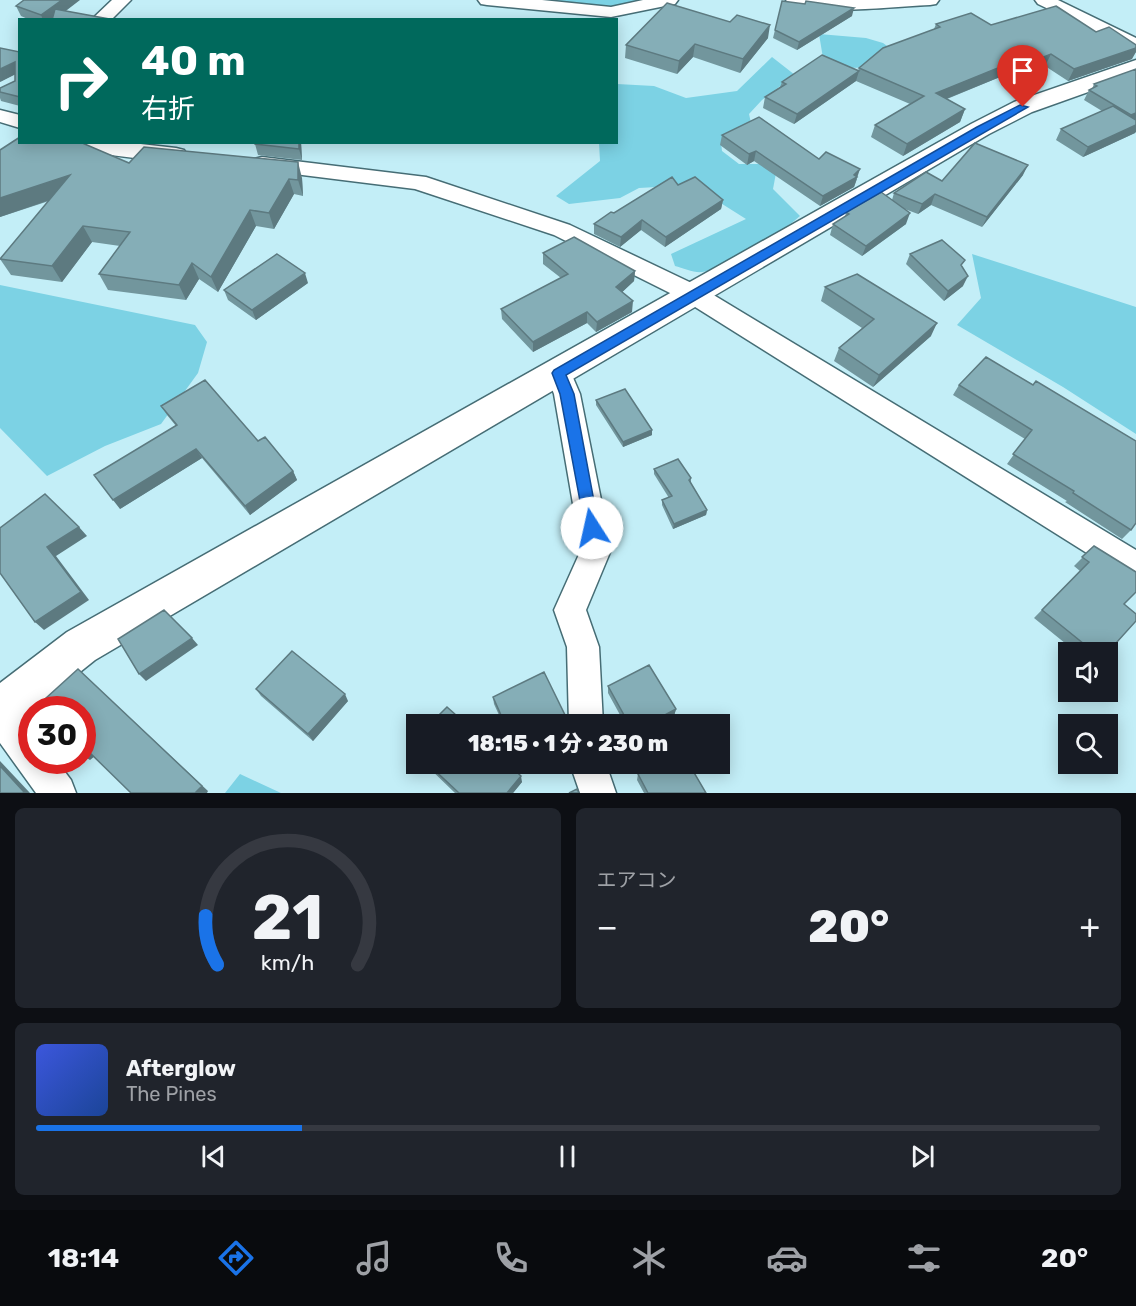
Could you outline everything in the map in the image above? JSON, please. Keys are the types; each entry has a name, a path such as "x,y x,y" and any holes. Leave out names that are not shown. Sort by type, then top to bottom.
{"street":[{"path":"102,18 122,0"},
{"path":"487,0 611,12 669,0"},
{"path":"795,0 832,3 930,0"},
{"path":"1044,0 1136,45"},
{"path":"0,709 81,646 980,129 1023,107 1136,67"},
{"path":"0,116 18,121"},
{"path":"92,144 198,157"},
{"path":"243,162 418,182 562,230 693,294 1136,567"},
{"path":"558,373 567,394 596,550 570,610 583,647 586,714"},
{"path":"0,714 18,739"},
{"path":"44,774 57,793"},
{"path":"591,774 598,793"}],"shaded area":[{"path":"539,0 646,0 614,7"},
{"path":"819,34 866,38 883,43 908,61 866,67 824,64"},
{"path":"772,57 795,75 762,100 749,114 751,123 721,142 722,151 739,164 764,164 776,173 773,189 800,216 780,232 739,257 702,272 675,266 671,254 746,219 692,185 639,188 620,198 569,204 556,196 600,161 599,144 618,144 618,84 654,86 686,98 737,91"},
{"path":"972,254 1136,307 1136,434 1063,387 957,325 981,298"},
{"path":"0,285 195,325 207,342 198,373 161,424 105,446 47,476 0,428"},
{"path":"240,774 281,793 225,793"}],"building":[{"path":"24,0 62,0 41,15 16,6"},
{"path":"782,1 805,4 806,1 854,8 799,42 775,30"},
{"path":"667,3 730,22 737,15 770,25 743,59 695,44 679,61 626,45"},
{"path":"1056,6 1096,32 1109,27 1136,45 1136,48 1074,69 1051,54 1012,69 1005,65 936,93 965,109 907,144 875,125 924,96 859,68 883,48 940,27 936,24 971,13 991,25"},
{"path":"55,9 104,18 53,18"},
{"path":"0,48 18,52 18,96 0,92 0,88 15,81 15,62 0,69"},
{"path":"822,55 859,71 797,114 765,97 786,84 782,82"},
{"path":"1136,69 1136,113 1131,115 1089,90 1097,86 1094,84"},
{"path":"1113,106 1136,120 1136,125 1088,147 1061,129"},
{"path":"759,117 819,159 826,152 860,169 854,175 857,177 823,196 756,151 749,154 722,135"},
{"path":"18,138 18,144 85,144 129,163 144,147 298,162 298,180 289,179 269,213 250,210 211,277 192,263 179,285 99,274 130,232 83,226 52,266 0,259 70,175 0,198 0,150"},
{"path":"975,143 1028,165 987,217 935,194 922,204 894,193 926,172 942,181"},
{"path":"255,144 299,144 299,149"},
{"path":"672,177 678,185 695,177 723,200 666,237 642,220 621,237 594,224 611,212 614,213"},
{"path":"881,192 910,213 866,246 833,224 849,214 846,212"},
{"path":"574,237 635,271 616,287 633,301 597,322 587,312 533,342 501,309 568,274 543,253"},
{"path":"942,240 965,260 961,265 968,276 948,291 910,254"},
{"path":"277,254 305,273 252,310 224,290"},
{"path":"857,274 937,323 879,375 839,348 874,319 825,287"},
{"path":"986,357 1033,385 1036,381 1136,441 1136,523 1131,530 1073,493 1074,491 1013,454 1032,430 959,385"},
{"path":"205,380 258,441 265,437 293,471 245,506 196,449 113,500 94,475 177,425 161,406"},
{"path":"625,389 652,430 623,442 596,400"},
{"path":"678,459 691,478 689,480 707,510 674,524 662,500 672,496 654,469"},
{"path":"45,494 79,527 47,547 81,592 35,622 0,573 0,528"},
{"path":"1094,546 1136,572 1136,592 1124,604 1136,614 1136,621 1117,642 1082,642 1042,610 1089,562 1082,557"},
{"path":"164,610 192,638 139,674 118,639"},
{"path":"292,651 345,694 308,734 256,689"},
{"path":"649,665 676,709 667,714 623,714 608,686"},
{"path":"78,669 202,786 195,793 131,793 96,759 96,696 48,696"},
{"path":"544,672 565,714 501,714 493,697"},
{"path":"447,707 455,714 440,714"},
{"path":"0,766 24,792 23,793 0,793"},
{"path":"439,774 519,774 521,776 507,793 459,793"},
{"path":"638,774 695,774 706,793 648,793"}],"route":[{"path":"592,528 567,394 558,373 980,129 1023,107"}]}
